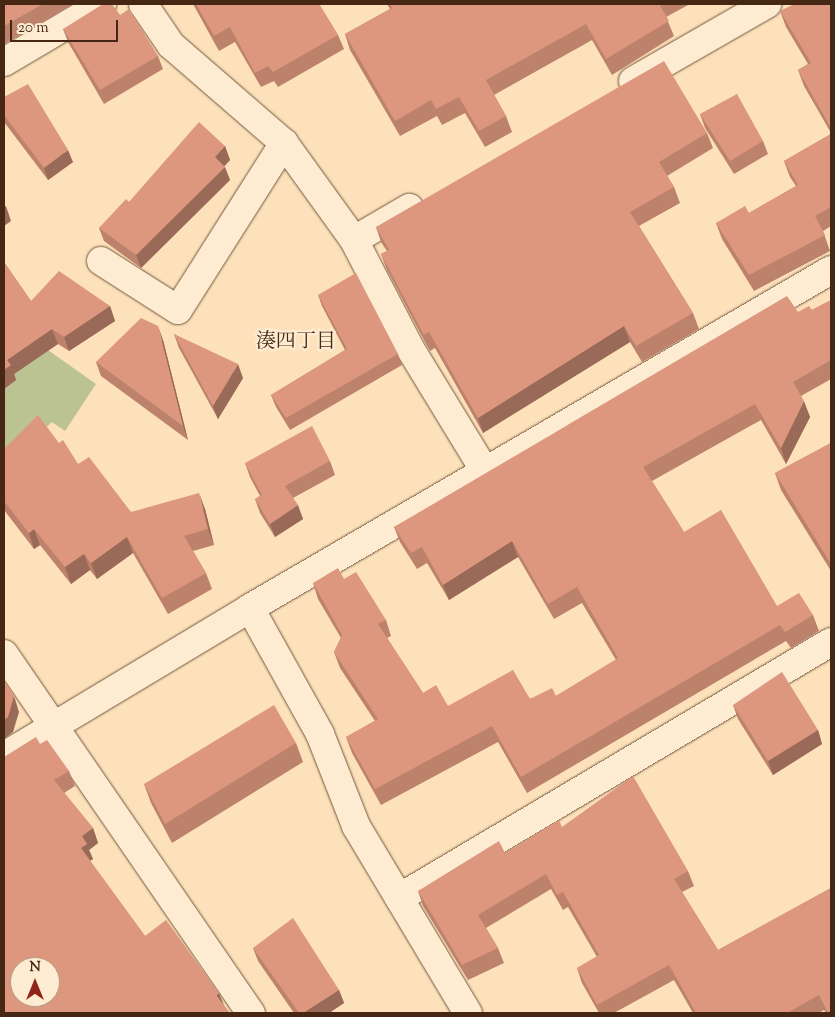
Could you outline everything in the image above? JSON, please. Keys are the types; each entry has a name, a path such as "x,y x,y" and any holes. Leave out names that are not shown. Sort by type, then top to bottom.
{"street":[{"path":"4,62 102,4"},
{"path":"143,4 171,46 284,143 354,240 411,350 485,471"},
{"path":"612,92 767,4"},
{"path":"101,261 178,310 284,143"},
{"path":"354,240 431,196"},
{"path":"4,756 51,725 250,608 831,270"},
{"path":"250,608 320,734 356,826 468,1013"},
{"path":"399,898 831,642"},
{"path":"4,654 51,725 251,1013"}],"green space":[{"path":"4,319 96,384 65,431 52,422 4,468"}],"building":[{"path":"4,4 43,4 4,26"},
{"path":"103,4 112,4 120,15 129,9 158,56 100,90 63,29"},
{"path":"196,4 319,4 338,35 273,72 268,66 255,73 230,27 214,36"},
{"path":"390,4 659,4 669,21 606,59 586,24 486,80 506,116 479,131 459,97 436,109 431,100 395,121 345,34 392,8"},
{"path":"794,4 831,4 831,128 798,70 811,63 780,11"},
{"path":"664,61 707,133 659,162 674,187 630,212 693,313 636,346 624,326 478,418 429,332 424,335 419,326 381,254 389,250 376,227"},
{"path":"28,84 68,150 44,168 4,115 4,97"},
{"path":"737,94 763,141 730,161 700,114"},
{"path":"199,122 225,146 215,157 225,167 136,255 99,228 126,199 129,202"},
{"path":"831,134 831,207 815,216 825,235 749,275 716,223 745,206 749,213 798,185 784,161"},
{"path":"4,262 31,301 59,271 110,306 64,337 52,329 7,360 11,365 4,370"},
{"path":"356,273 398,354 286,418 271,395 347,349 318,295"},
{"path":"787,296 798,312 809,306 812,310 831,300 831,360 793,382 804,401 781,448 755,404 643,467 684,532 721,510 777,606 799,593 813,615 785,632 780,625 521,777 492,726 375,789 346,737 378,719 334,652 342,635 313,583 338,568 344,579 356,572 386,620 378,624 423,693 436,685 448,706 513,670 530,699 552,688 556,696 618,658 577,587 548,604 512,541 443,585 422,547 411,553 394,527"},
{"path":"141,318 158,326 183,426 96,362"},
{"path":"174,334 238,364 213,406"},
{"path":"38,415 59,443 63,440 78,464 89,457 131,512 199,493 208,529 184,536 206,573 162,598 127,537 91,563 84,554 65,567 34,529 29,533 4,501 4,449"},
{"path":"312,426 330,461 285,486 298,505 270,524 255,499 262,495 245,463"},
{"path":"831,443 831,564 775,473"},
{"path":"782,672 818,730 768,761 733,705"},
{"path":"4,681 14,696 8,717 4,720"},
{"path":"274,705 296,743 165,824 144,784"},
{"path":"36,737 40,744 47,740 69,771 54,780 93,828 82,836 87,844 81,848 145,936 166,920 219,993 216,995 230,1013 4,1013 4,757"},
{"path":"633,776 688,871 674,879 718,950 831,888 831,1013 828,1013 819,995 787,1013 696,1013 669,965 597,1005 577,968 599,955 563,892 557,895 546,874 478,915 498,948 462,965 418,891 499,841 505,853 559,820 562,827"},
{"path":"293,918 339,990 303,1013 299,1013 253,948"}],"district":[{"name":"湊四丁目","path":"296,342"}]}
